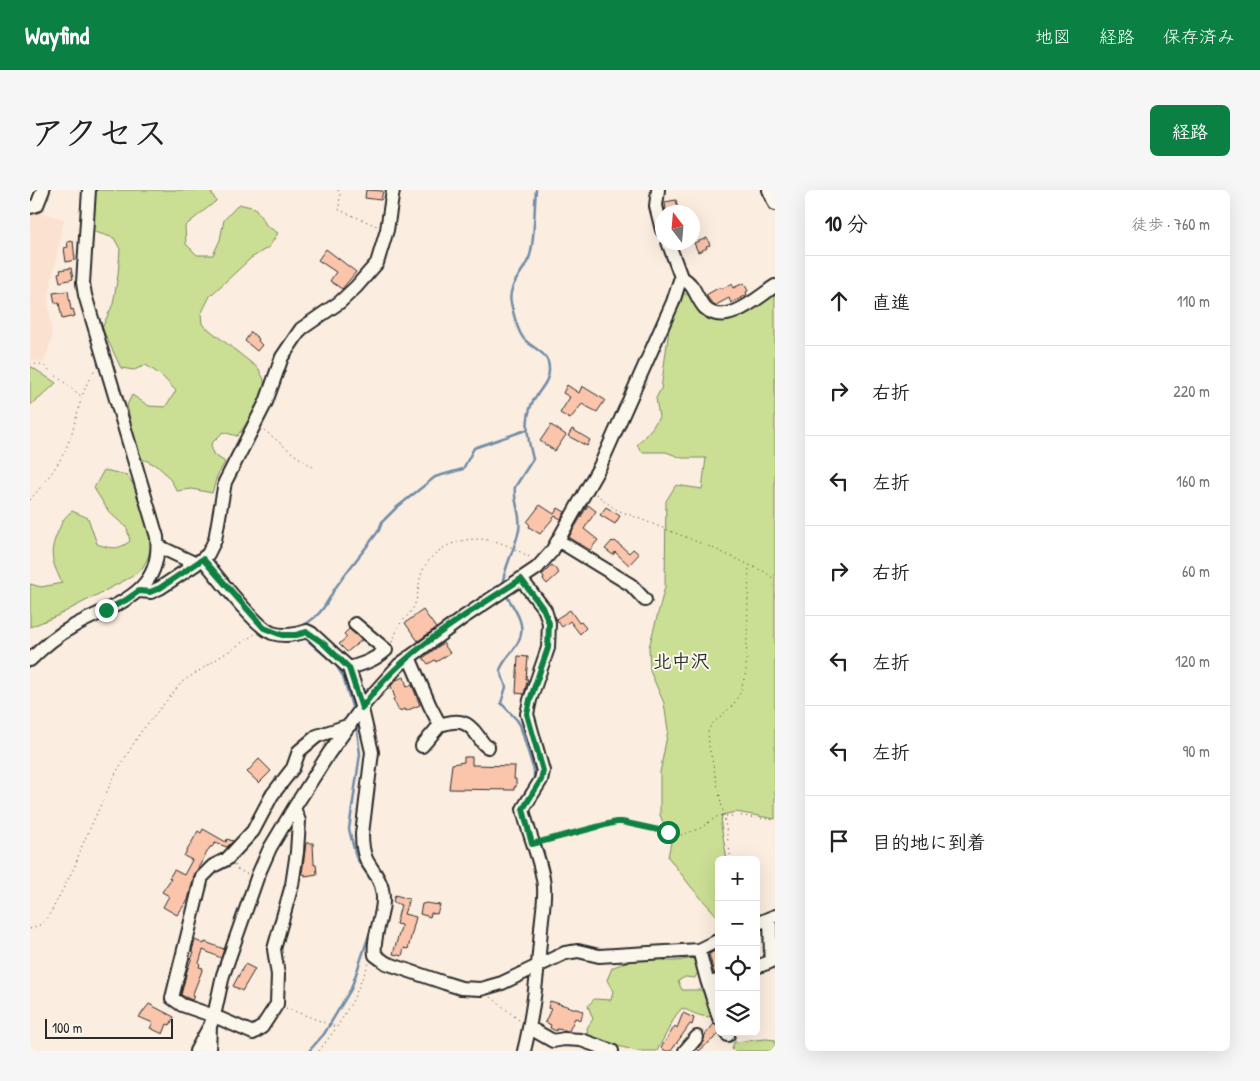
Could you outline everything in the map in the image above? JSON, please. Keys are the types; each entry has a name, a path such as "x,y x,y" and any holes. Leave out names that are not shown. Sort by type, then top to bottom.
{"street":[{"path":"30,206 38,205 43,190"},
{"path":"30,660 55,637 126,600 139,591 150,578 155,566 158,546 157,537 85,295 83,283 89,190"},
{"path":"139,591 150,592 160,588 199,562 212,548 225,482 266,402 282,357 301,329 340,302 367,276 377,263 387,230 393,190"},
{"path":"656,205 658,190"},
{"path":"769,190 775,204"},
{"path":"209,1051 212,1021 223,975 258,875 270,848 329,753 362,708 399,666 457,622 542,564 559,541 600,466 673,302 681,277 671,250"},
{"path":"681,277 689,281 706,308 717,314 738,311 775,286"},
{"path":"559,541 631,585 645,600"},
{"path":"158,546 199,562 264,628 282,635 311,633 349,668 362,708 372,752 362,845 367,862 382,887 382,912 374,944 375,954 386,963 462,988 481,988 502,983 565,953 578,951 599,956 698,950 715,942"},
{"path":"521,579 544,610 549,623 548,648 527,714 543,771 541,780 523,809 543,876 544,889 538,966 530,1028 524,1051"},
{"path":"349,668 370,661 386,650 354,624"},
{"path":"410,657 440,726"},
{"path":"422,746 440,726 452,721 462,722 471,728 484,745 488,747"},
{"path":"294,808 299,821 297,852 292,885 274,950 278,975 278,1004 262,1027 253,1033 212,1021 182,1006 172,998 202,877 213,866 227,859 253,831 272,795 293,768 299,752 317,736 350,725"},
{"path":"760,922 772,917 770,962 760,966"},
{"path":"698,950 713,980 715,993"},
{"path":"196,1051 212,1021"},
{"path":"530,1028 553,1041 564,1039 581,1040 612,1051"},
{"path":"685,1051 697,1037"}],"path":[{"path":"338,190 340,194 339,210 387,230"},
{"path":"30,500 56,468 69,442 82,396 94,371 103,358"},
{"path":"30,363 44,366 82,396"},
{"path":"256,422 274,439 313,467"},
{"path":"589,488 615,509 708,546 765,572 775,580"},
{"path":"386,650 390,646 399,625 414,606 422,572 432,558 452,543 466,540 490,540 502,543 542,564"},
{"path":"729,856 708,732 711,725 733,705 740,692 746,672 750,565"},
{"path":"30,929 42,924 51,912 75,866 114,776 145,726 182,682 264,628"},
{"path":"532,844 622,822 681,835 699,829 718,816 775,820"},
{"path":"232,854 238,870 247,874 258,875"},
{"path":"319,1051 337,1027 353,1000 370,960 375,954"},
{"path":"481,988 530,1028"},
{"path":"278,1004 337,1027"}],"shaded area":[{"path":"37,212 64,219 48,299 52,337 44,363 30,359 30,213"}],"green space":[{"path":"94,190 210,190 216,201 185,226 186,244 197,255 213,255 220,240 224,220 239,204 255,208 267,226 278,233 269,247 251,258 210,296 201,314 202,324 259,369 264,380 264,387 259,402 237,436 223,432 211,444 213,454 225,462 217,476 212,493 192,489 177,491 163,471 154,464 142,459 136,444 127,405 132,395 149,406 165,407 176,391 162,376 146,365 134,370 121,368 102,328 113,304 120,249 114,238 92,231"},
{"path":"684,293 732,320 775,293 775,819 736,812 722,815 721,825 726,856 715,856 715,914 668,857 671,842 660,815 660,773 668,730 664,703 650,671 649,647 665,587 666,501 676,485 702,489 706,458 682,458 666,452 642,452 637,445 659,417 656,398 661,389 669,329"},
{"path":"30,366 56,383 30,405"},
{"path":"104,470 127,475 140,495 153,541 147,560 141,570 131,577 57,616 30,627 30,584 41,587 62,583 54,564 52,553 54,541 61,524 72,511 88,518 97,544 115,548 130,541 127,528 109,512 94,488"},
{"path":"654,956 668,961 693,958 698,972 695,978 685,977 678,981 682,990 705,990 714,1016 702,1016 682,1008 676,1015 657,1051 637,1051 603,1042 588,1035 587,1028 593,1019 588,1006 594,999 611,1000 613,991 607,980 612,968 625,962"},
{"path":"775,1040 775,1051 734,1051 732,1049 734,1042"}],"building":[{"path":"366,190 383,191 381,200 365,198"},
{"path":"676,200 677,205 665,205 665,202"},
{"path":"707,238 710,245 698,252 697,250 700,250 700,241"},
{"path":"73,241 75,260 66,262 64,248 68,247 67,242"},
{"path":"326,249 356,272 342,289 330,281 336,272 318,260"},
{"path":"71,268 73,279 60,282 58,273 61,272 60,270"},
{"path":"744,283 748,291 746,292 747,295 731,303 729,298 716,305 706,295 720,287 721,289 732,284 733,288"},
{"path":"68,291 71,310 73,309 75,316 62,319 59,303 55,303 53,293"},
{"path":"251,332 259,339 258,341 262,345 257,351 245,341"},
{"path":"567,385 579,393 582,386 605,400 597,412 582,404 570,419 560,413 570,397 563,393"},
{"path":"551,425 566,435 555,451 540,441"},
{"path":"572,429 590,440 587,446 568,436"},
{"path":"540,505 554,514 558,508 565,512 561,519 555,516 540,534 529,527 530,525 527,522"},
{"path":"588,505 596,511 584,529 598,540 590,550 569,537"},
{"path":"606,507 620,516 615,524 600,515"},
{"path":"612,541 615,541 629,553 633,549 639,554 629,565 615,552 613,555 605,549"},
{"path":"552,565 559,573 547,584 542,575"},
{"path":"423,610 436,628 418,641 405,623"},
{"path":"570,610 579,623 581,622 586,628 580,634 570,621 562,627 556,619"},
{"path":"349,629 362,640 347,652 339,644 347,637 344,634"},
{"path":"443,643 450,653 436,662 435,660 428,664 423,658"},
{"path":"518,656 528,657 526,679 528,679 524,694 516,693"},
{"path":"404,677 407,687 412,685 420,705 406,711 405,709 399,711 393,699 395,698 391,686 396,680"},
{"path":"464,757 472,757 472,765 515,766 514,779 516,779 516,787 514,787 514,790 449,789 452,764 464,762"},
{"path":"259,759 271,771 259,783 247,772"},
{"path":"203,829 226,842 227,839 233,841 227,847 215,843 210,847 194,875 188,900 177,915 163,907 169,896 162,892 171,879 169,878 174,870 184,875 192,860 184,856 198,831 201,833"},
{"path":"306,843 313,843 314,865 316,864 317,874 305,876 305,874 302,874"},
{"path":"395,895 409,899 404,914 416,917 408,949 404,948 402,956 393,954 401,927 401,925 396,924 401,905 393,902"},
{"path":"422,904 440,905 437,914 431,913 430,917 420,914"},
{"path":"195,940 224,949 221,958 203,950 199,967 203,968 192,1000 181,995 194,952 192,951"},
{"path":"715,951 715,973 714,973 709,954"},
{"path":"245,964 255,969 242,991 233,986"},
{"path":"550,1001 583,1011 581,1020 575,1018 569,1031 557,1029 556,1031 550,1028 551,1025 545,1022 551,1009 548,1008"},
{"path":"149,1004 174,1017 170,1025 167,1024 163,1034 150,1028 153,1023 139,1017"},
{"path":"683,1013 694,1018 692,1025 690,1024 671,1051 666,1051 661,1048 675,1026 677,1028"},
{"path":"715,1025 715,1036 717,1036 699,1051 697,1049 703,1042 705,1035"}],"waterway":[{"path":"502,586 520,524 515,487 533,459 528,431 528,417 532,403 549,374 548,363 544,355 528,343 520,332 510,297 513,285 531,252 536,190"},
{"path":"304,625 315,618 322,610 339,582 379,530 382,522 396,508 435,477 463,469 474,448 526,430"},
{"path":"505,593 519,617 521,630 517,644 500,670 506,687 501,703 520,725 534,771 534,779 530,786"},
{"path":"307,640 336,665 343,676 353,710"},
{"path":"356,723 360,754 349,829 356,857 374,885 377,899 375,915"},
{"path":"521,799 527,790"},
{"path":"309,1051 324,1034 351,989 374,920"}],"district":[{"name":"北中沢","path":"681,661"}],"route":[{"path":"106,610 139,591 150,592 160,588 203,559 264,628 282,635 311,633 323,643 349,668 362,708 399,666 410,657 464,617 521,579 544,610 549,623 548,648 527,714 543,771 541,780 523,809 532,844 616,822 668,832"}]}
